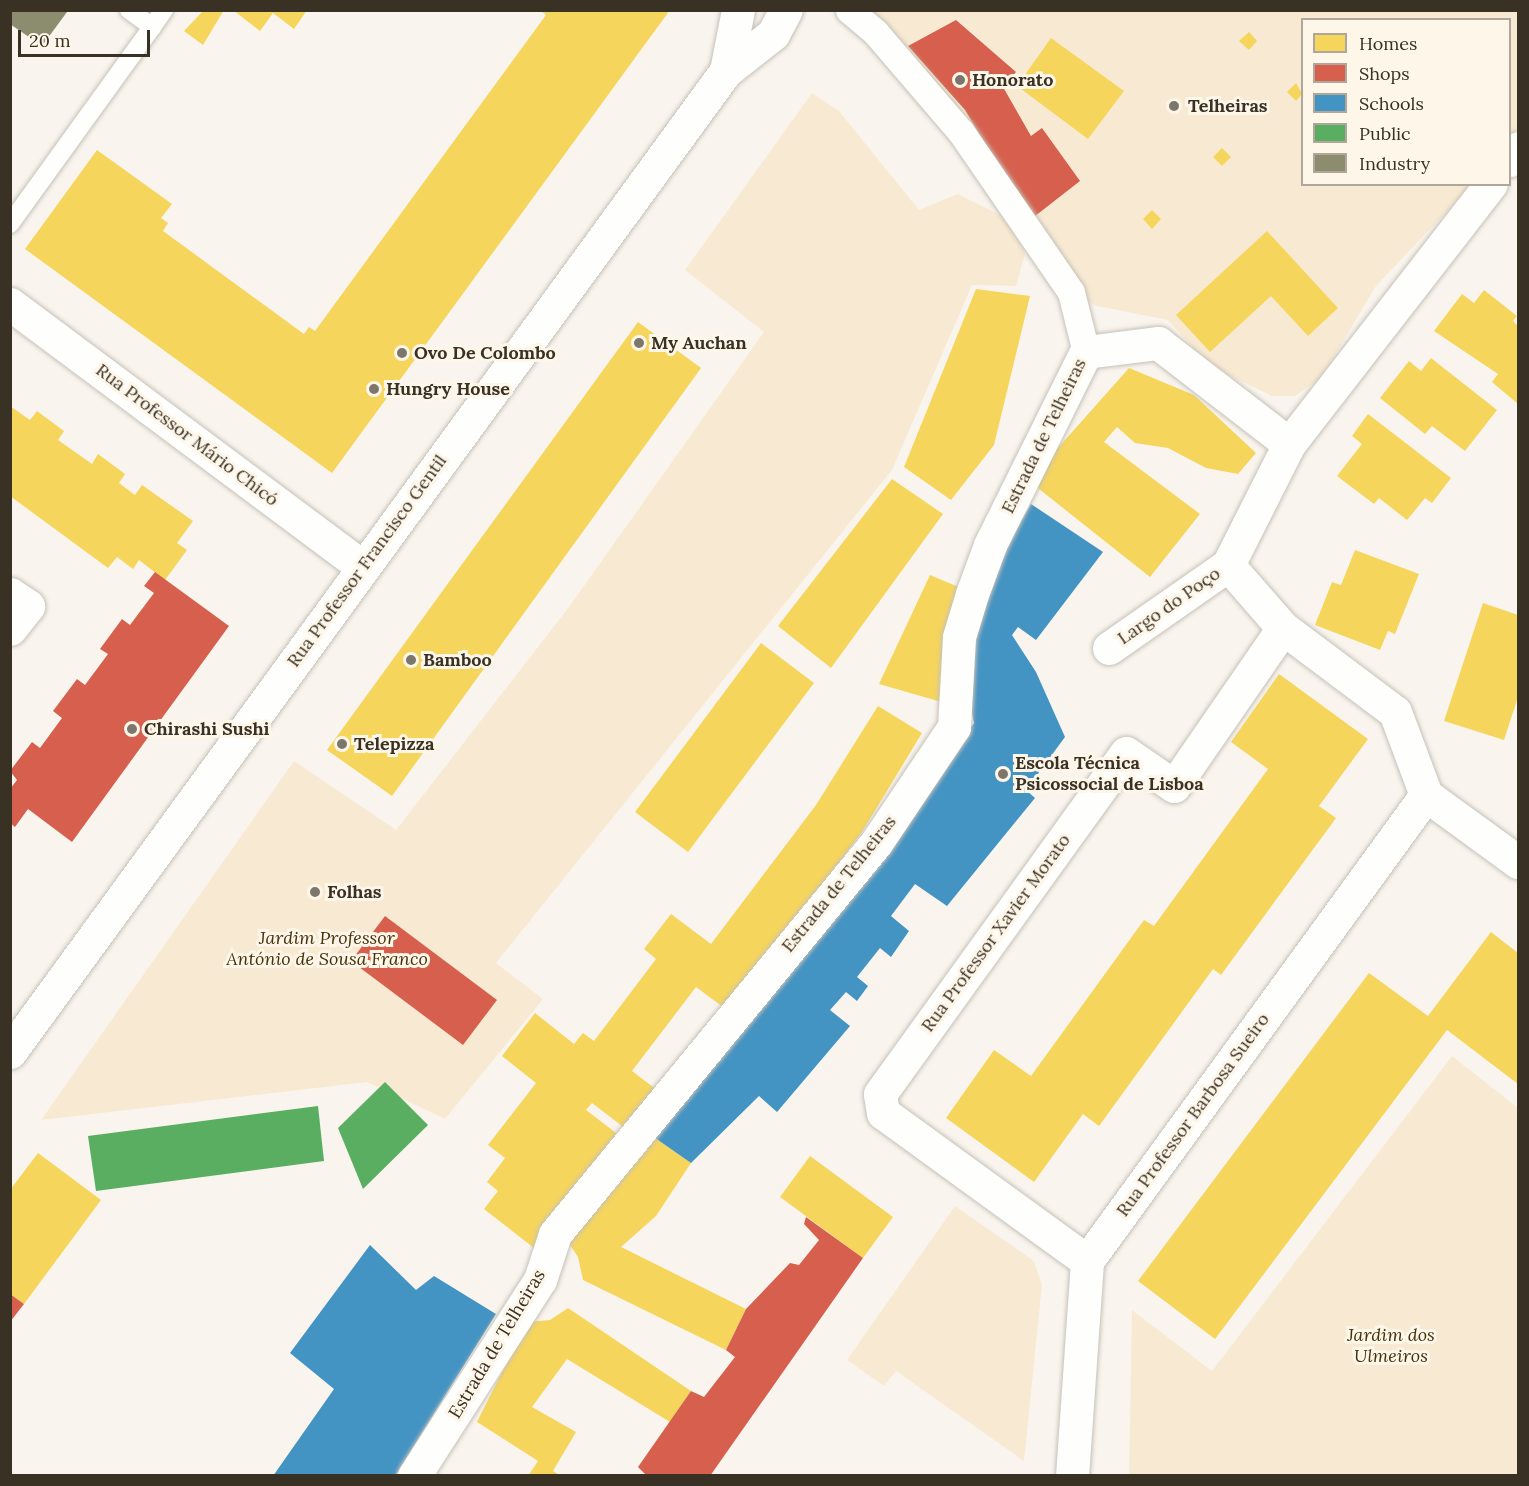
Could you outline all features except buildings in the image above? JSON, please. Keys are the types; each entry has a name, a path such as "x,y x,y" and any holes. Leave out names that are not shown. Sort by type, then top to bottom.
{"street":[{"name":"Rua Professor Francisco Gentil","path":"726,71 738,10"},
{"name":"Rua Professor Francisco Gentil","path":"10,1052 362,566 726,71 772,34 786,10"},
{"path":"849,10 876,33 961,132 1071,292 1086,352"},
{"path":"1289,444 1489,186"},
{"name":"Rua Professor Mário Chicó","path":"10,304 362,566"},
{"name":"Estrada de Telheiras","path":"414,1476 540,1280 555,1234 876,843 954,727 958,637 972,594 990,545 1086,352 1158,344 1289,444"},
{"name":"Largo do Poço","path":"1109,648 1228,565 1289,444"},
{"name":"Largo do Poço","path":"1228,565 1284,628 1395,712 1426,795"},
{"path":"10,594 28,606 10,629"},
{"name":"Rua Professor Xavier Morato","path":"1087,1261 883,1113 880,1094 1126,753 1174,786 1284,628"},
{"path":"1426,795 1518,862"},
{"name":"Rua Professor Barbosa Sueiro","path":"1087,1261 1426,795"},
{"path":"1072,1476 1087,1261"}],"lane":[{"path":"129,10 152,27"},
{"path":"10,224 164,10"}],"green space":[{"path":"866,11 1518,11 1518,128 1511,138 1511,18 1301,18 1301,186 1471,186 1376,286 1321,378 1295,396 1272,396 1210,366 1168,320 1097,306 1071,292"},
{"name":"Jardim Professor António de Sousa Franco","path":"812,93 839,111 919,210 958,194 1008,219 1025,254 1016,286 972,285 892,470 496,963 543,999 445,1119 367,1082 41,1120 294,761 396,830 569,607 764,332 685,270"},
{"name":"Jardim dos Ulmeiros","path":"1452,1056 1518,1108 1518,1475 1129,1475 1132,1310 1212,1371"},
{"path":"955,1206 1034,1261 1042,1285 1024,1461 896,1371 884,1386 847,1360"}],"place":[{"name":"Honorato","path":"960,80"},
{"name":"Telheiras","path":"1174,106"},
{"name":"My Auchan","path":"639,343"},
{"name":"Ovo De Colombo","path":"402,353"},
{"name":"Hungry House","path":"374,389"},
{"name":"Bamboo","path":"411,660"},
{"name":"Chirashi Sushi","path":"132,729"},
{"name":"Telepizza","path":"342,744"},
{"name":"Escola Técnica Psicossocial de Lisboa","path":"1003,774"},
{"name":"Folhas","path":"315,892"}]}
